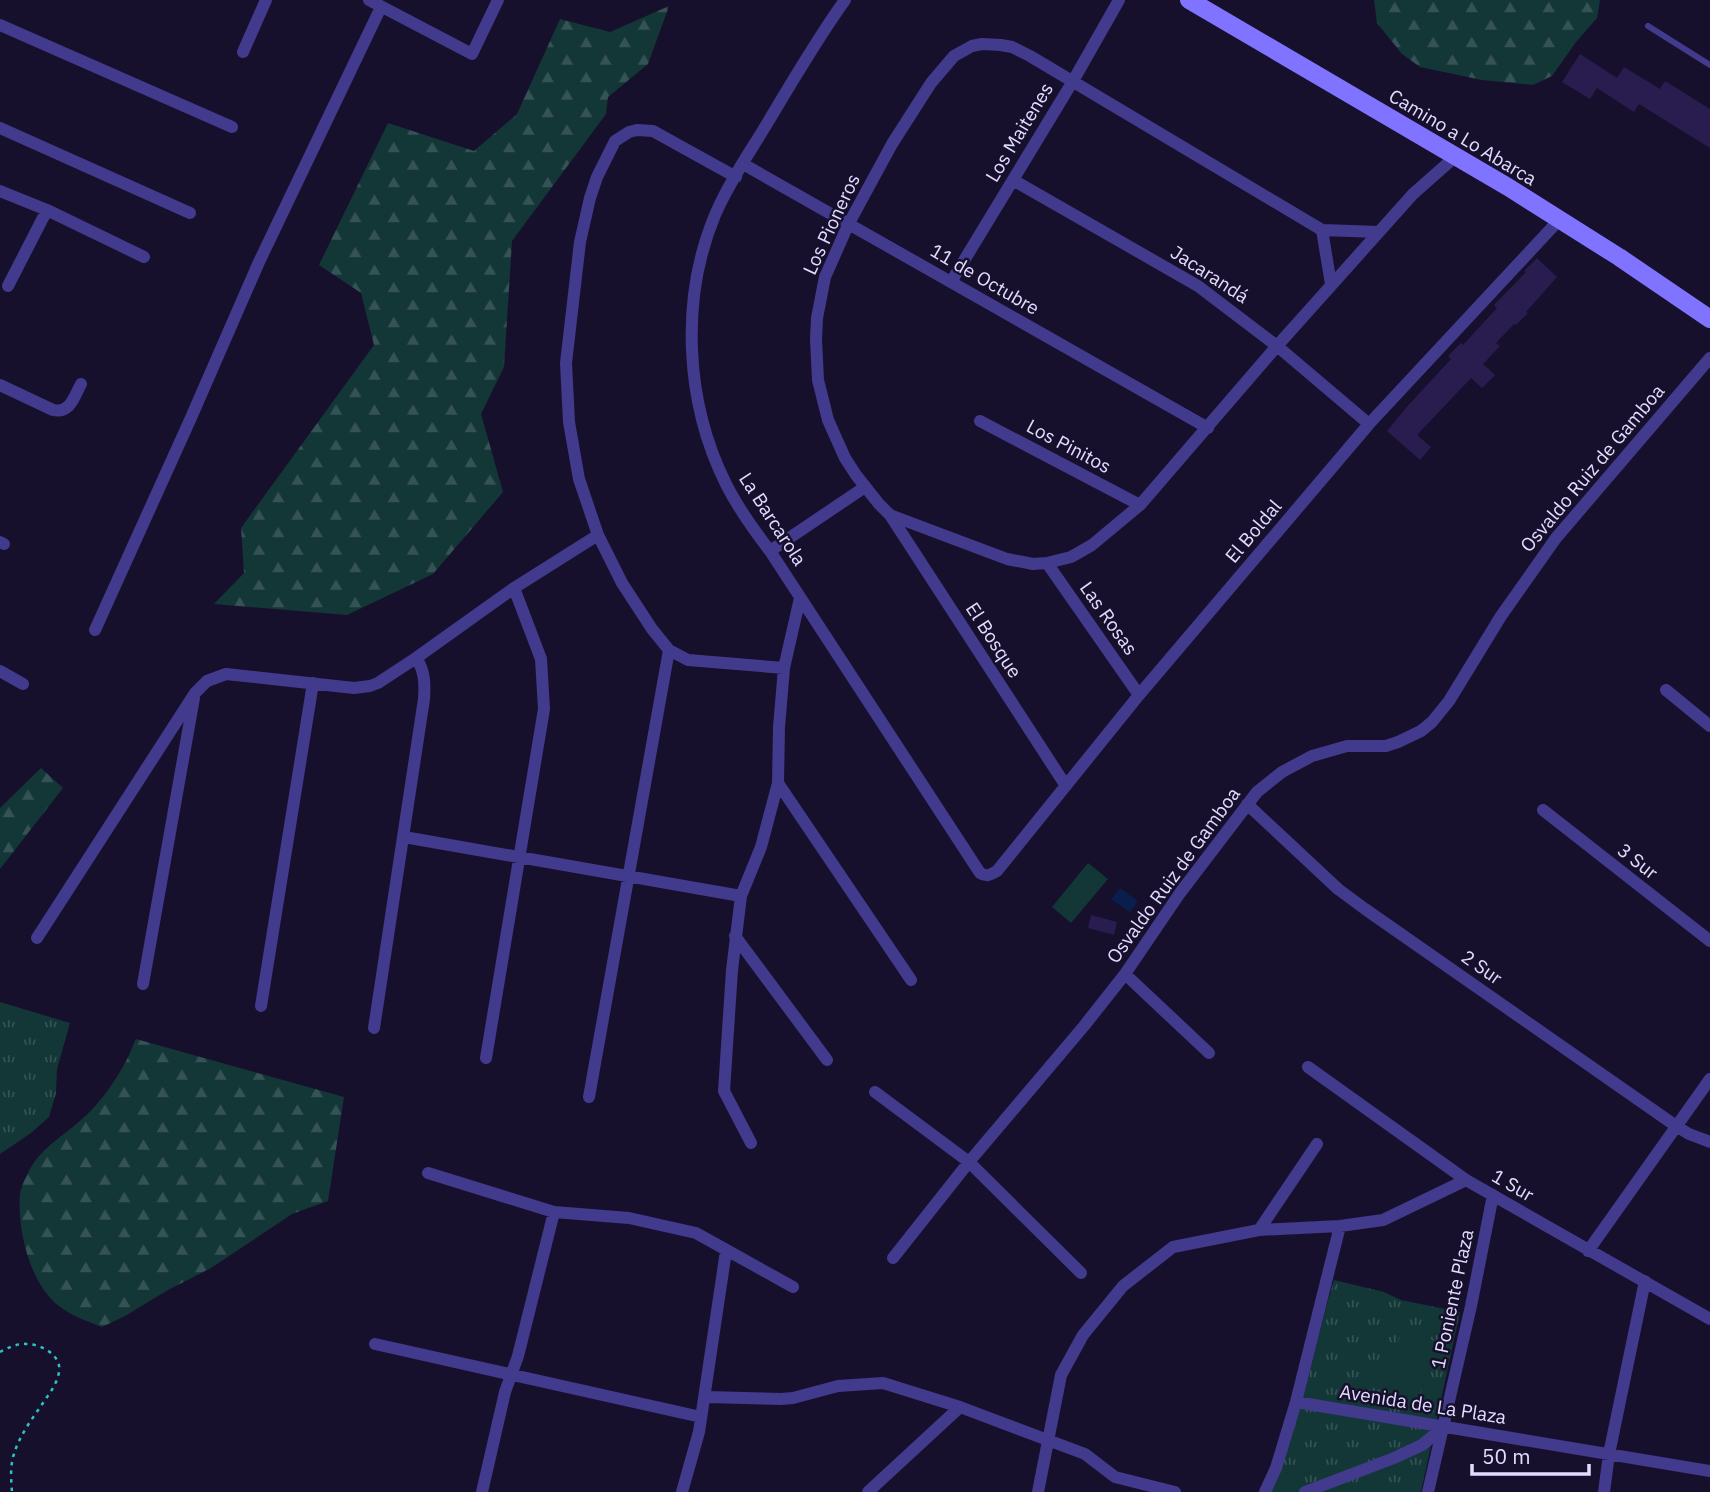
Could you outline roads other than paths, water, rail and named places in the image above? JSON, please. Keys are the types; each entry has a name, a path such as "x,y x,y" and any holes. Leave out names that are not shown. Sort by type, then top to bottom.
{"main road":[{"name":"Camino a Lo Abarca","path":"1189,0 1560,219 1710,319"}],"street":[{"path":"243,52 266,0"},
{"path":"95,630 375,3 472,54 498,0"},
{"name":"La Barcarola","path":"845,0 816,41 716,213 706,239 695,294 692,322 694,378 705,431 725,482 753,529 980,873 985,876"},
{"name":"Los Maitenes","path":"951,282 1119,0"},
{"path":"0,25 232,128"},
{"name":"Los Pioneros","path":"1379,232 1322,230 1012,47 982,44 964,50 946,64 920,97 848,225 825,277 817,318 816,359 828,420 845,458 865,487 890,515 1007,559 1033,564 1047,563 1082,552 1140,505 1413,194 1456,156"},
{"path":"0,128 190,213"},
{"path":"736,177 661,134 645,130 629,132 615,141 597,177 580,242 566,373 568,412 573,451 598,535 629,595 669,650 688,660 784,667"},
{"name":"11 de Octubre","path":"743,164 1208,428"},
{"name":"Jacarandá","path":"1013,180 1198,286 1277,346 1369,424"},
{"path":"0,191 47,210 144,257"},
{"path":"8,286 47,210"},
{"name":"El Boldal","path":"985,876 997,871 1139,695 1369,424 1560,219"},
{"path":"1322,230 1331,285"},
{"name":"Osvaldo Ruiz de Gamboa","path":"894,1258 1125,974 1180,893 1247,804 1269,781 1312,755 1347,746 1386,746 1410,737 1432,722 1556,538 1710,358"},
{"path":"0,385 52,410 60,411 69,406 81,384"},
{"name":"Los Pinitos","path":"980,421 1140,505"},
{"path":"770,551 865,487"},
{"name":"El Bosque","path":"890,515 1066,786"},
{"path":"37,938 195,692 208,681 226,674 354,688 370,686 416,658 514,588 598,535"},
{"name":"Las Rosas","path":"1047,563 1139,695"},
{"path":"486,1058 544,709 541,659 514,588"},
{"path":"751,1143 724,1091 735,936 741,896 761,847 778,783 784,667 800,598"},
{"path":"589,1097 669,650"},
{"path":"374,1028 425,686 423,671 416,658"},
{"path":"0,671 23,684"},
{"path":"261,1006 313,683"},
{"path":"1666,690 1710,726"},
{"path":"143,984 195,692"},
{"path":"778,783 911,980"},
{"name":"2 Sur","path":"1247,804 1338,889 1676,1126 1710,1142"},
{"name":"3 Sur","path":"1543,810 1710,941"},
{"path":"404,837 741,896"},
{"path":"735,936 827,1060"},
{"path":"1125,974 1209,1053"},
{"name":"1 Sur","path":"1308,1067 1466,1180 1710,1319"},
{"path":"1588,1251 1710,1079"},
{"path":"875,1092 970,1163 1081,1273"},
{"path":"1259,1230 1317,1144"},
{"path":"428,1173 554,1212 629,1219 696,1233 793,1287"},
{"path":"1038,1492 1061,1375 1083,1335 1123,1286 1173,1247 1259,1230 1340,1226 1383,1220 1466,1180"},
{"name":"1 Poniente Plaza","path":"1428,1492 1471,1306 1493,1195"},
{"path":"482,1492 505,1392 518,1356 554,1212"},
{"path":"1265,1492 1276,1468 1296,1402 1340,1226"},
{"path":"682,1492 699,1432 726,1251"},
{"path":"1604,1492 1609,1454 1644,1281"},
{"path":"374,1344 701,1417"},
{"path":"705,1397 781,1399 838,1386 883,1383 960,1407 1086,1454 1115,1477 1175,1492"},
{"name":"Avenida de La Plaza","path":"1296,1402 1710,1471"},
{"path":"868,1492 960,1407"},
{"path":"1305,1492 1422,1446 1444,1427"}],"lane":[{"path":"1648,26 1710,65"}],"water":[{"path":"1120,888 1138,901 1130,912 1111,899"}]}
